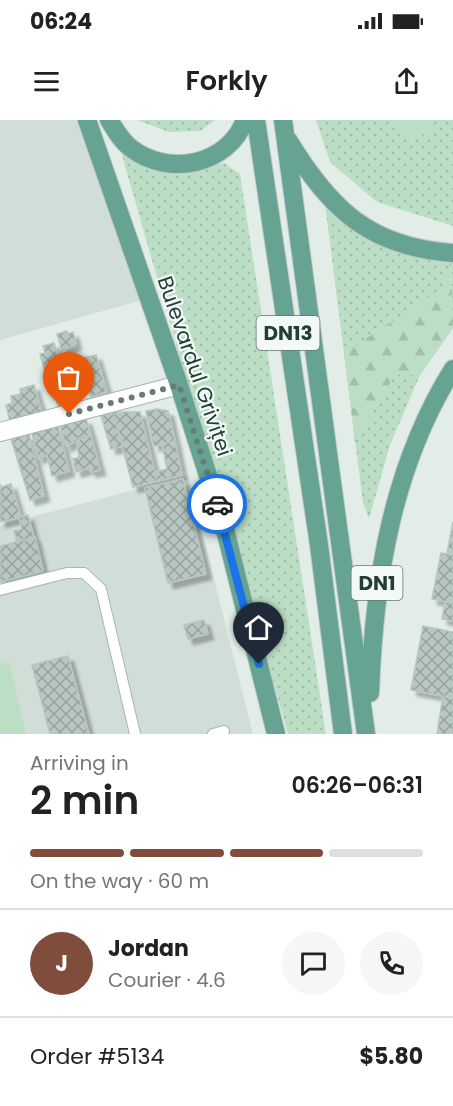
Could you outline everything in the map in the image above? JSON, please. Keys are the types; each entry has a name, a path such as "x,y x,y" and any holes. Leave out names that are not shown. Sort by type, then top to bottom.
{"main road":[{"name":"Bulevardul Griviței","path":"87,120 179,385 224,525 276,734"},
{"path":"109,120 119,137 131,149 161,163 181,164 199,162 224,151 241,132 245,120"},
{"name":"DN13","path":"256,120 317,534 343,734"},
{"path":"284,127 309,175 330,200 355,221 391,242 420,251 453,253"},
{"name":"DN13","path":"284,127 368,734"},
{"name":"DN1","path":"368,734 372,628 388,528 417,438 453,369"}],"street":[{"path":"0,432 179,385"}],"lane":[{"path":"0,590 67,573 84,573 101,589 135,734"},
{"path":"213,734 225,731"}],"shaded area":[{"path":"0,120 92,120 142,300 0,340"},
{"path":"188,476 253,734 0,734 0,525"}],"green space":[{"path":"137,120 215,120 200,131 169,132"},
{"path":"316,120 453,120 453,226 377,202 330,162"},
{"path":"429,120 432,132 401,140 396,121"},
{"path":"119,145 144,164 156,168 180,171 224,163 240,174 326,734 288,734"},
{"path":"325,204 366,238 436,261 453,260 453,328 420,375 390,445 369,519 363,503"},
{"path":"451,260 453,328 420,375 395,375 355,442 344,353 443,288"},
{"path":"9,662 26,734 0,734 0,664"}],"building":[{"path":"67,331 68,334 73,332 76,344 62,351 57,334"},
{"path":"54,343 57,353 62,351 76,401 58,406 54,393 59,392 54,373 46,375 40,354 45,353 43,346"},
{"path":"96,355 107,392 91,397 86,379 82,380 78,365 84,363 83,358"},
{"path":"34,385 42,413 10,422 6,405 12,403 11,396 21,394 20,389"},
{"path":"157,409 168,411 175,441 154,446 146,411"},
{"path":"113,412 123,446 111,449 101,416"},
{"path":"113,412 140,412 157,481 133,487"},
{"path":"86,419 91,435 66,446 60,426"},
{"path":"58,426 69,471 52,476 47,455 38,458 32,433"},
{"path":"29,434 44,496 30,500 11,439"},
{"path":"91,435 100,470 91,472 89,468 76,472 73,459 79,457 76,439"},
{"path":"175,441 182,475 157,481 155,472 167,469 162,444"},
{"path":"183,479 206,574 168,583 145,488"},
{"path":"0,484 1,487 11,484 21,517 0,522"},
{"path":"28,515 34,538 17,542 14,531 22,529 19,518"},
{"path":"453,522 453,555 447,553"},
{"path":"35,537 43,571 0,582 0,546"},
{"path":"441,553 453,555 453,603 432,599"},
{"path":"445,602 453,603 453,621 442,619"},
{"path":"204,620 208,634 188,639 184,625"},
{"path":"423,626 453,632 453,698 411,690"},
{"path":"68,656 89,734 50,734 32,665"},
{"path":"443,696 453,698 453,734 437,734"}],"way so far":[{"path":"69,414 179,385 217,504"}],"route":[{"path":"217,504 259,664"}]}
